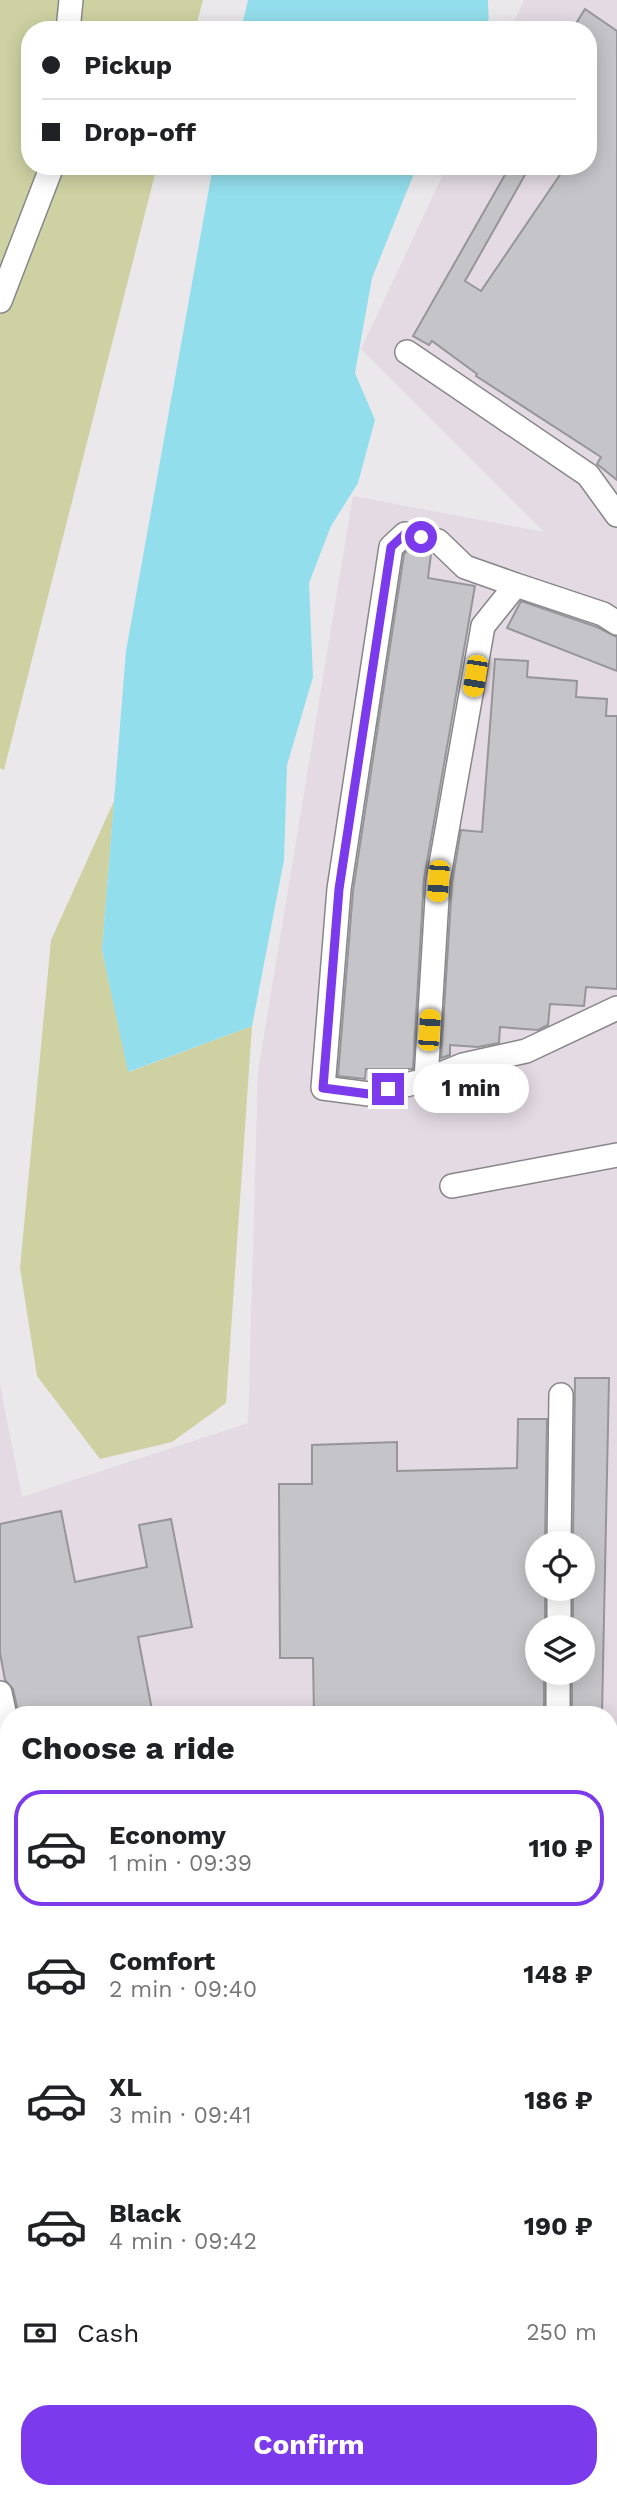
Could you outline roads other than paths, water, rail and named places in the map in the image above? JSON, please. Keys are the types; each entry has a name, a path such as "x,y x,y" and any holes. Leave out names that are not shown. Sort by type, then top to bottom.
{"street":[{"path":"69,21 71,0"},
{"path":"0,301 49,175"},
{"path":"407,352 588,475 617,515"},
{"path":"617,623 603,614 465,567 438,541 405,534 391,547 339,889 323,1088 369,1094 426,1080 463,1065 526,1051 617,1008"},
{"path":"426,1080 438,881 483,626 516,585"},
{"path":"452,1186 617,1155"},
{"path":"559,1531 561,1395"},
{"path":"558,1685 558,1706"}],"water":[{"path":"248,0 488,0 489,21 243,21"},
{"path":"211,175 413,175 372,278 355,373 375,420 358,483 331,526 309,583 313,677 287,765 284,860 252,1026 128,1072 102,950 126,651"}]}
